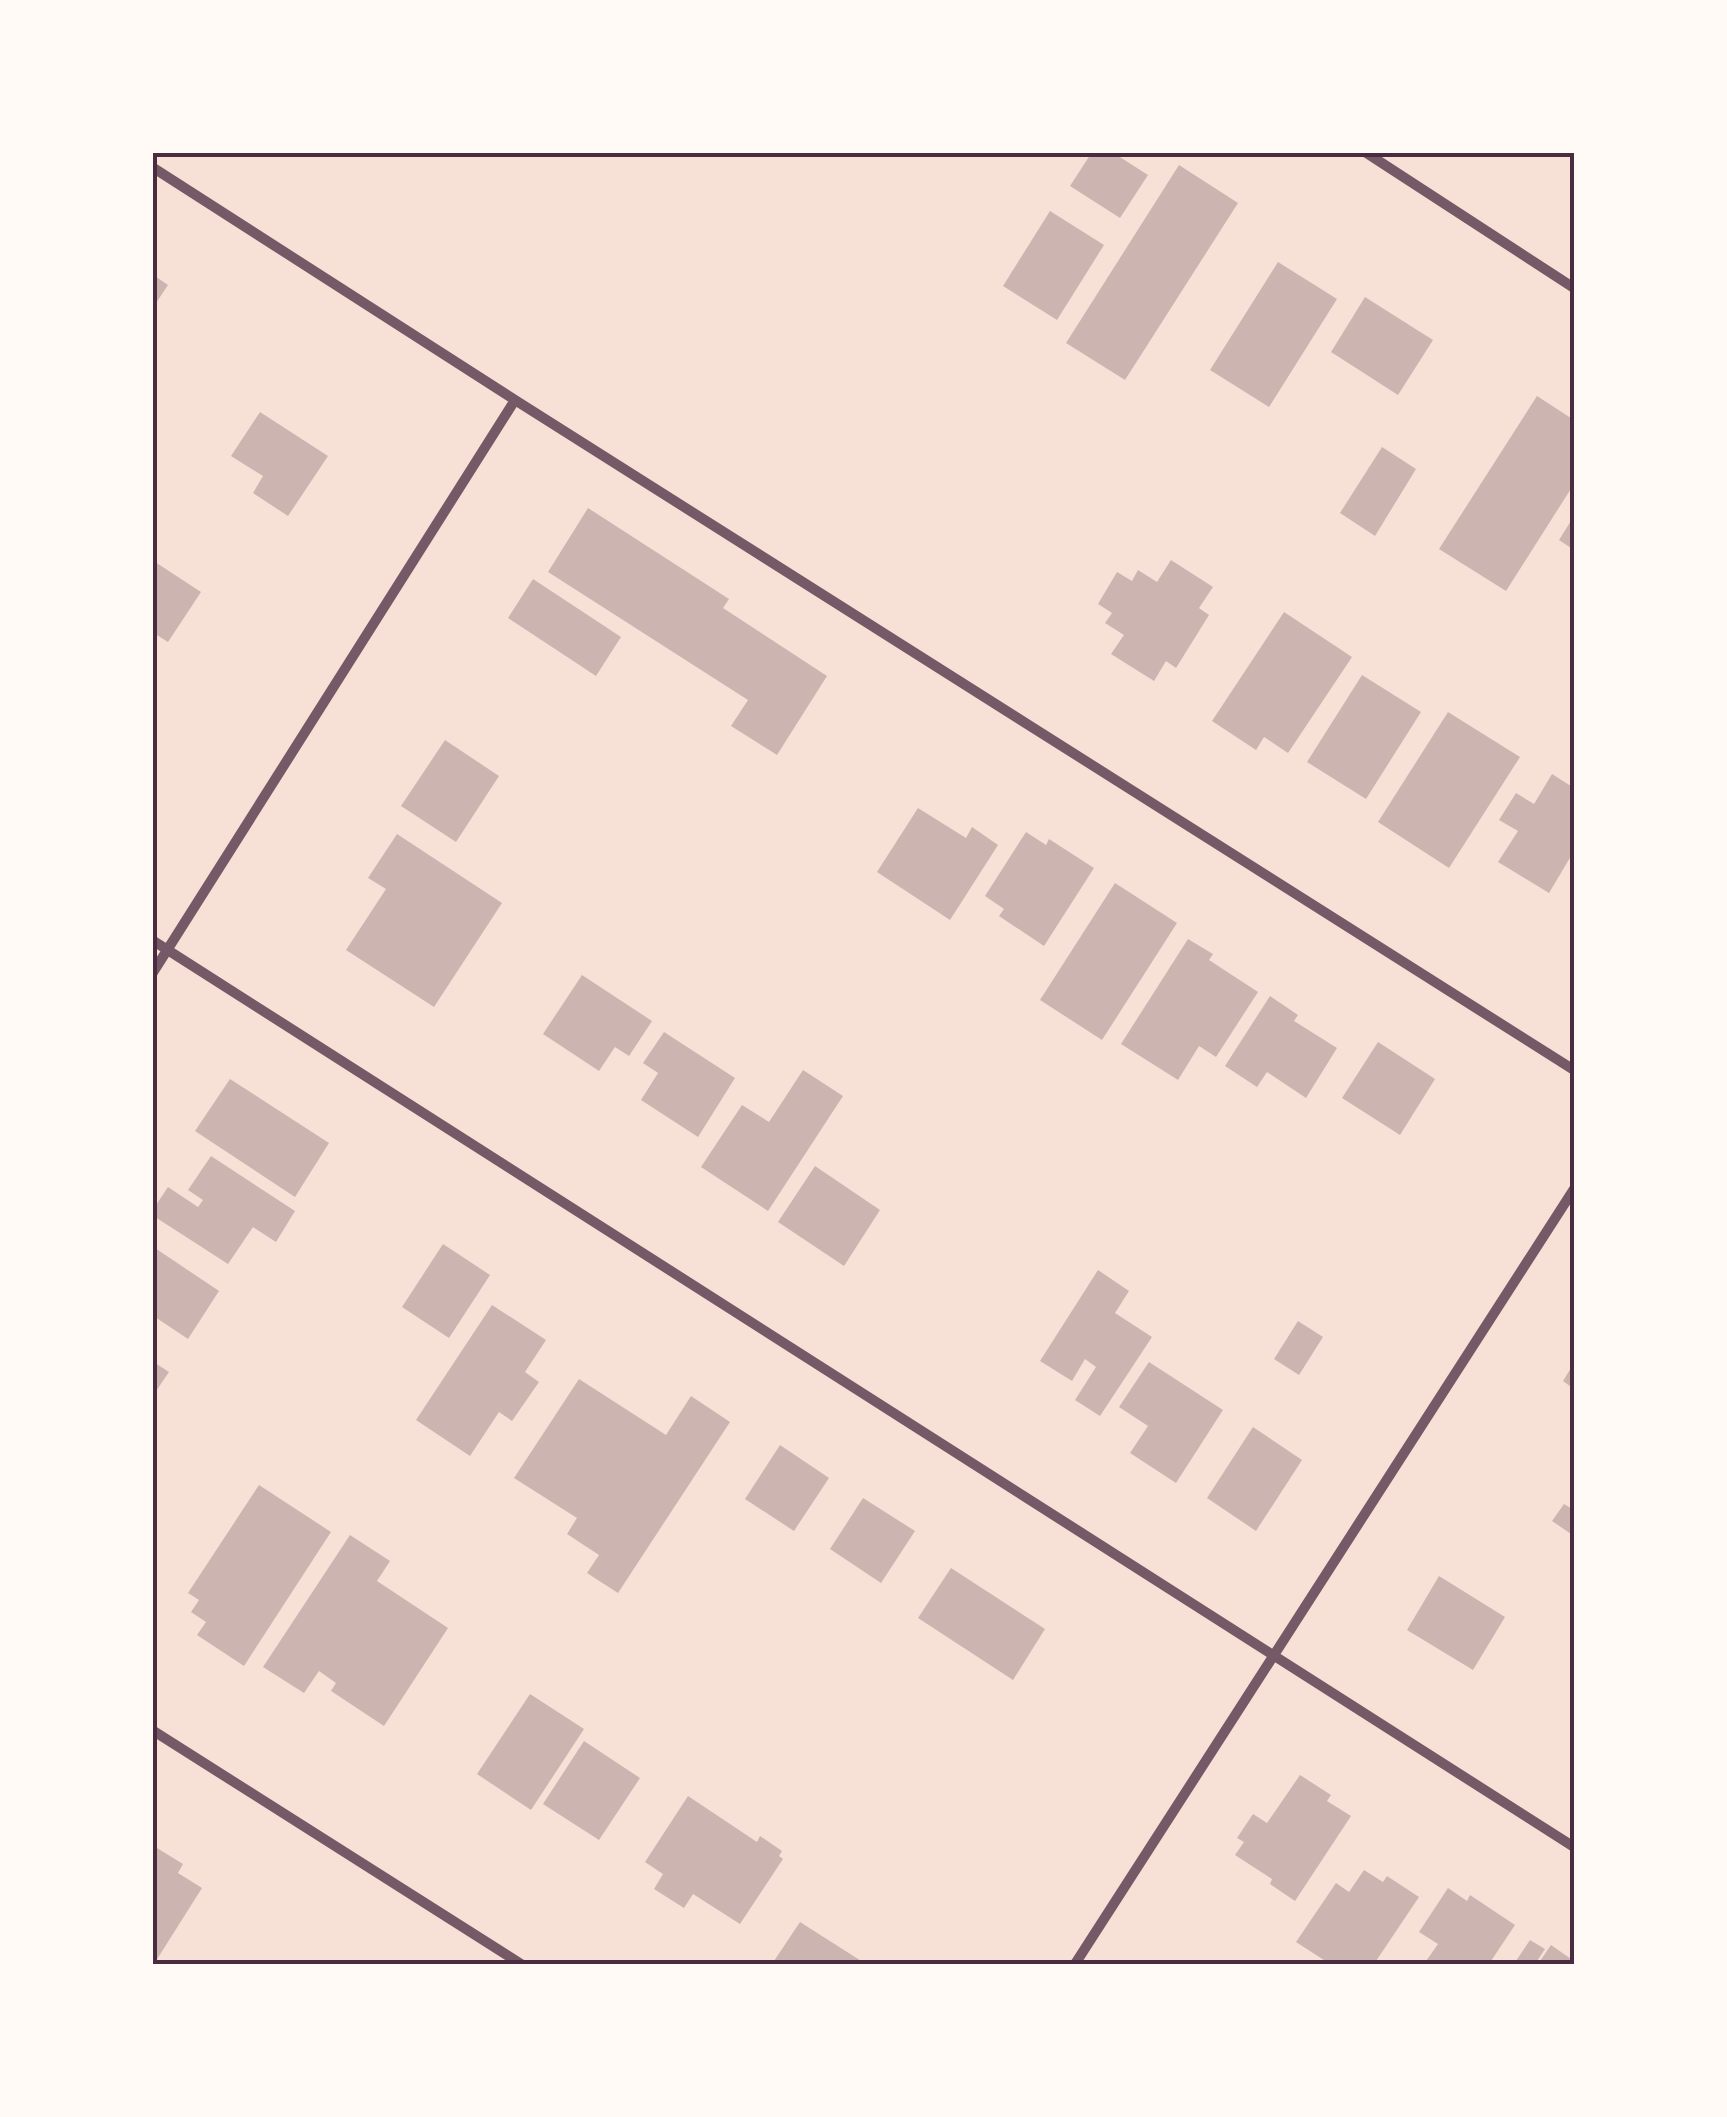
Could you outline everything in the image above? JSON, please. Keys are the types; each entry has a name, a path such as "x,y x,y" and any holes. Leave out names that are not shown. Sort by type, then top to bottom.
{"street":[{"path":"1365,152 1574,288"},
{"path":"152,167 1574,1070"},
{"path":"152,974 515,400"},
{"path":"152,940 1574,1847"},
{"path":"1074,1964 1574,1189"},
{"path":"152,1730 521,1964"}],"building":[{"path":"1092,152 1112,152 1148,175 1120,218 1070,186"},
{"path":"1179,165 1238,203 1125,380 1066,343"},
{"path":"1050,211 1104,245 1057,320 1003,286"},
{"path":"1278,262 1337,299 1269,407 1210,370"},
{"path":"152,274 168,285 152,309"},
{"path":"1365,297 1433,340 1398,395 1331,352"},
{"path":"1537,396 1574,420 1574,484 1506,591 1439,549"},
{"path":"260,412 328,456 288,516 253,493 263,476 231,456"},
{"path":"1382,447 1416,469 1375,536 1340,513"},
{"path":"588,508 729,599 723,608 827,676 777,755 731,726 748,700 548,572"},
{"path":"1574,516 1574,550 1559,540"},
{"path":"152,560 201,592 168,642 152,632"},
{"path":"1171,560 1213,587 1199,608 1209,615 1176,668 1166,661 1154,681 1111,654 1124,635 1105,623 1112,613 1098,604 1117,572 1132,581 1138,570 1157,582"},
{"path":"533,579 621,637 596,676 508,618"},
{"path":"1284,612 1352,657 1288,753 1264,737 1256,750 1212,721"},
{"path":"1362,675 1421,712 1366,799 1307,762"},
{"path":"1448,712 1520,757 1449,868 1378,822"},
{"path":"445,740 499,776 456,842 401,806"},
{"path":"1552,774 1574,788 1574,851 1549,893 1498,862 1518,831 1499,820 1516,793 1534,804"},
{"path":"918,808 966,838 972,827 998,845 950,920 877,872"},
{"path":"1026,832 1046,845 1049,839 1094,868 1044,946 999,916 1004,909 985,896"},
{"path":"397,834 502,903 434,1007 346,950 386,889 368,878"},
{"path":"1115,883 1177,923 1102,1040 1040,1000"},
{"path":"1188,939 1213,954 1209,960 1258,992 1216,1057 1199,1046 1178,1080 1121,1044"},
{"path":"582,975 652,1021 629,1056 615,1047 599,1071 543,1034"},
{"path":"1270,996 1298,1015 1294,1021 1337,1048 1306,1098 1267,1072 1257,1087 1225,1066"},
{"path":"664,1032 735,1078 698,1137 641,1100 658,1073 643,1063"},
{"path":"1378,1042 1435,1079 1400,1135 1342,1098"},
{"path":"803,1070 843,1096 768,1211 701,1167 742,1105 769,1122"},
{"path":"230,1079 329,1143 295,1197 195,1131"},
{"path":"211,1156 295,1211 276,1242 253,1227 228,1264 152,1215 168,1187 198,1207 203,1200 188,1190"},
{"path":"815,1166 880,1210 844,1266 778,1222"},
{"path":"443,1244 490,1275 449,1338 402,1307"},
{"path":"152,1246 219,1291 188,1339 152,1315"},
{"path":"1098,1270 1129,1291 1115,1313 1152,1337 1100,1416 1075,1400 1096,1367 1085,1359 1072,1381 1040,1361"},
{"path":"492,1305 546,1340 525,1372 539,1382 512,1421 499,1412 470,1456 416,1420"},
{"path":"1298,1321 1323,1337 1299,1375 1274,1359"},
{"path":"152,1361 169,1372 152,1397"},
{"path":"1149,1362 1223,1410 1176,1483 1130,1453 1148,1426 1119,1407"},
{"path":"1574,1363 1574,1389 1563,1381"},
{"path":"579,1379 666,1435 691,1396 730,1422 618,1593 587,1573 599,1555 567,1534 577,1518 514,1478"},
{"path":"1253,1427 1302,1460 1256,1531 1207,1498"},
{"path":"780,1445 829,1478 794,1531 745,1499"},
{"path":"259,1485 331,1532 244,1666 197,1635 206,1622 191,1612 199,1600 188,1593"},
{"path":"863,1498 915,1531 881,1583 830,1549"},
{"path":"1564,1504 1574,1510 1574,1536 1552,1521"},
{"path":"350,1535 390,1561 377,1581 448,1628 384,1726 331,1691 336,1683 319,1671 304,1693 263,1667"},
{"path":"951,1568 1045,1629 1013,1680 918,1618"},
{"path":"1439,1576 1505,1617 1473,1670 1407,1630"},
{"path":"530,1694 584,1729 531,1810 477,1774"},
{"path":"584,1741 640,1778 599,1840 543,1804"},
{"path":"1300,1775 1331,1795 1327,1801 1351,1816 1295,1901 1270,1884 1272,1879 1235,1855 1244,1842 1237,1838 1253,1814 1267,1823"},
{"path":"688,1796 757,1842 760,1836 782,1851 779,1856 783,1859 740,1924 693,1894 684,1908 654,1889 663,1874 645,1862"},
{"path":"152,1845 183,1864 178,1873 202,1888 154,1964"},
{"path":"1364,1870 1383,1882 1387,1876 1419,1897 1374,1964 1330,1964 1296,1942 1336,1883 1349,1892"},
{"path":"1448,1888 1467,1901 1470,1895 1515,1925 1489,1964 1424,1964 1438,1944 1419,1932"},
{"path":"800,1922 866,1964 772,1964"},
{"path":"1530,1940 1545,1949 1535,1964 1514,1964"},
{"path":"1551,1945 1574,1961 1574,1964 1538,1964"}]}
